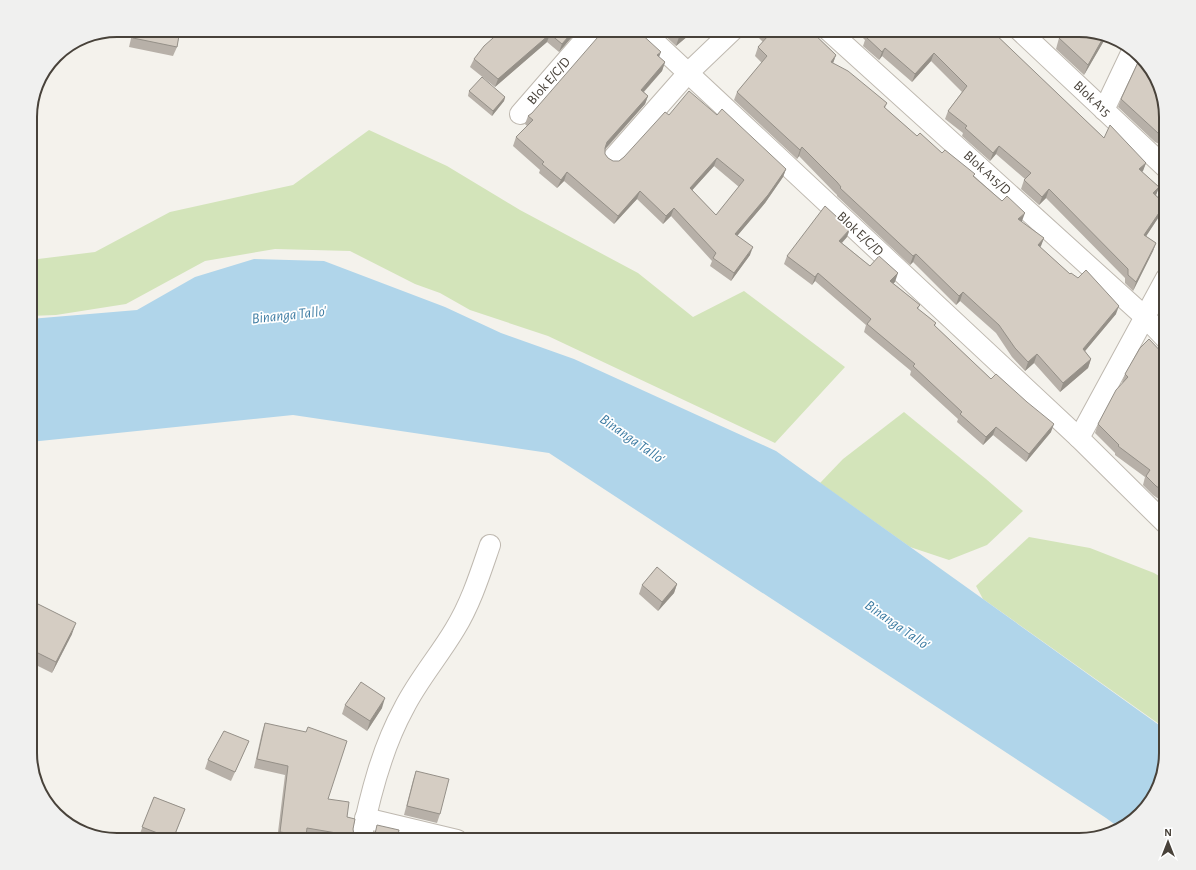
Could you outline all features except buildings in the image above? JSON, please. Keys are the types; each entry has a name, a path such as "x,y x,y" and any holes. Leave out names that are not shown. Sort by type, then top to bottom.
{"street":[{"name":"Blok E/C/D","path":"520,114 587,37"},
{"name":"Blok E/C/D","path":"649,37 1079,438 1159,517"},
{"path":"613,158 688,73 726,37"},
{"name":"Blok A15/D","path":"836,37 1145,317 1159,332"},
{"name":"Blok A15","path":"1026,37 1159,161"},
{"path":"1104,110 1130,55"},
{"path":"1079,438 1159,291"},
{"path":"362,833 381,761 398,719 409,698 461,618 473,592 490,546"},
{"path":"365,818 428,833"}],"green space":[{"path":"369,130 447,166 520,210 638,273 693,317 744,291 845,367 775,443 548,336 470,310 440,293 415,284 350,251 275,249 205,261 126,304 56,315 37,316 37,259 95,252 170,212 293,185"},
{"path":"904,412 1023,511 987,545 949,560 910,547 820,483 843,459"},
{"path":"1029,537 1090,548 1159,576 1159,724 983,599 976,586"}],"water":[{"name":"Binanga Tallo'","path":"254,259 324,261 445,307 501,333 574,359 776,451 1159,725 1159,759 1155,779 1151,789 1143,802 1124,820 1115,825 549,453 293,415 37,441 37,318 137,310 195,277"}]}
